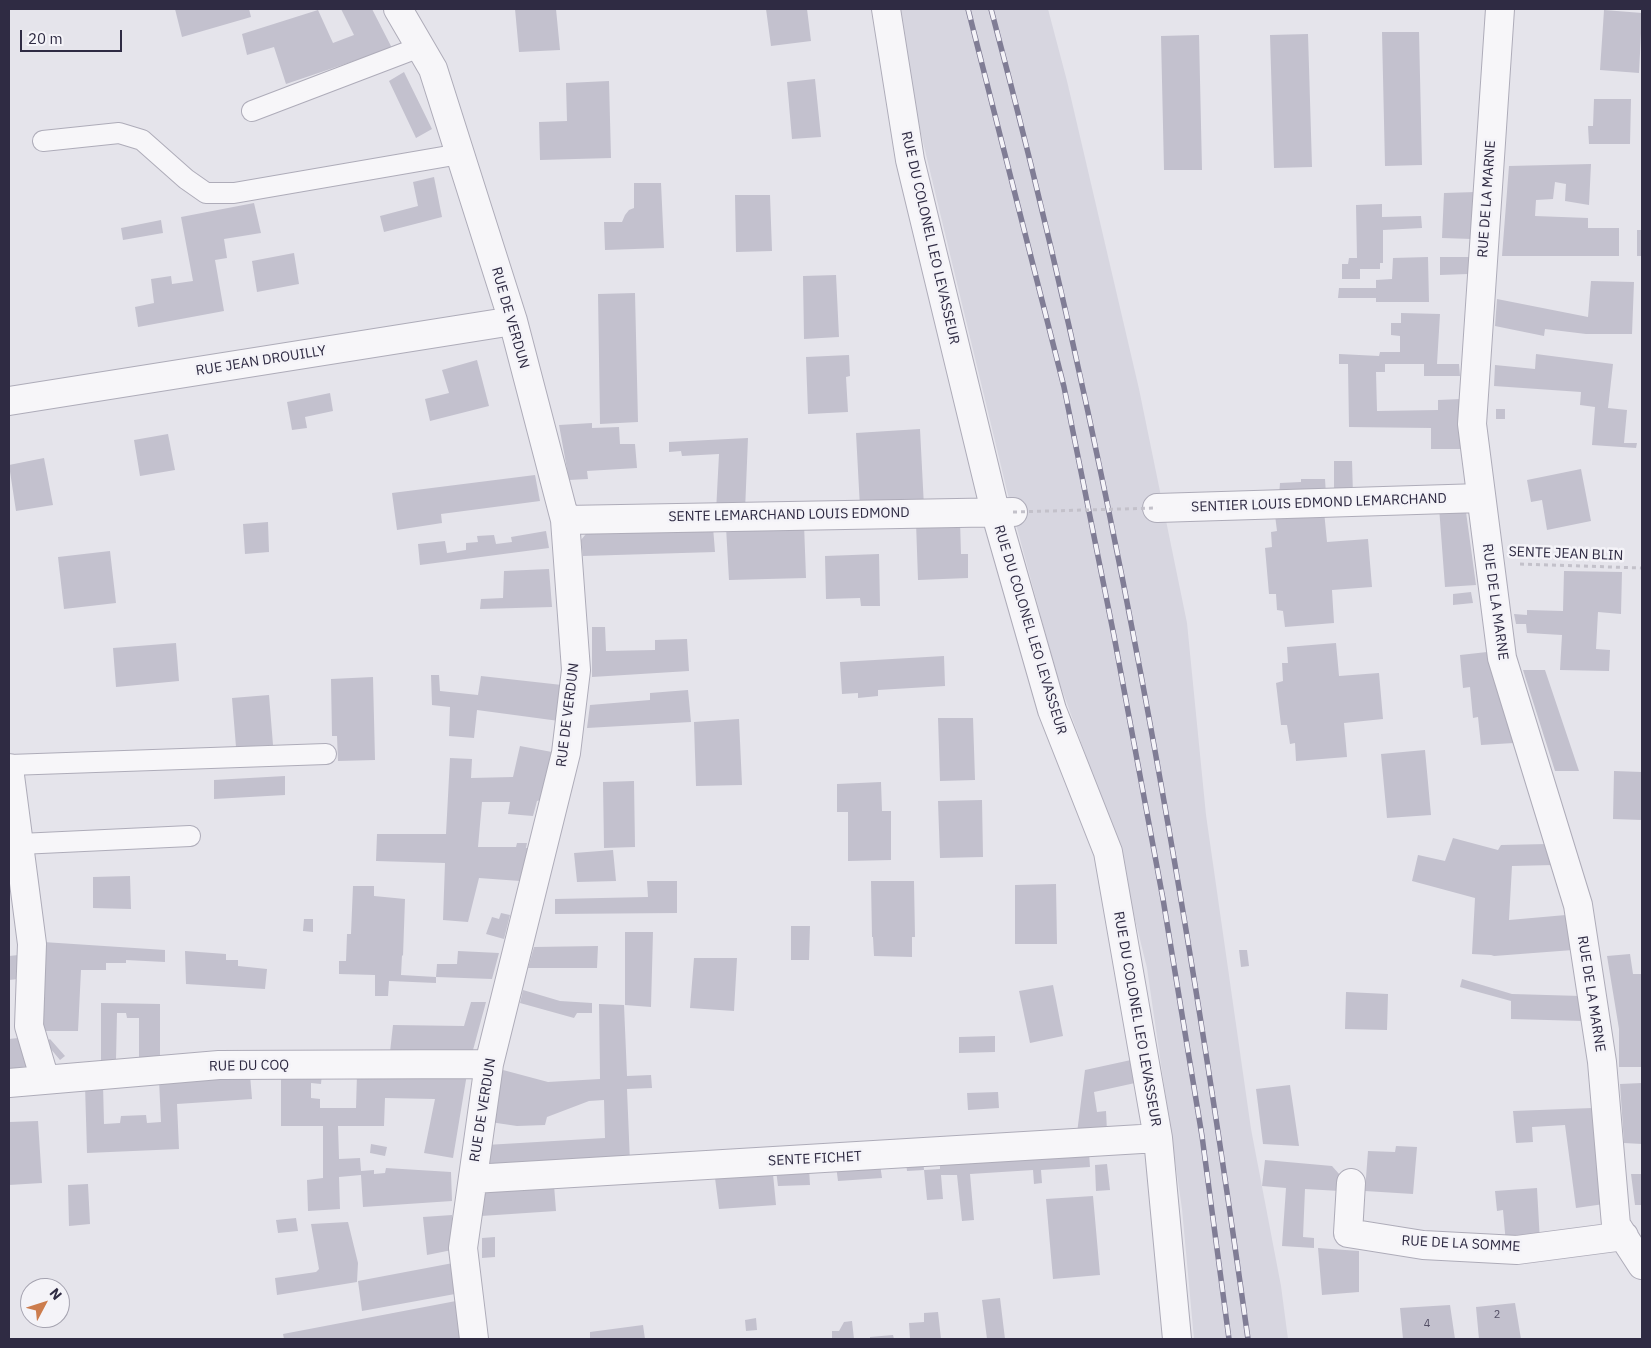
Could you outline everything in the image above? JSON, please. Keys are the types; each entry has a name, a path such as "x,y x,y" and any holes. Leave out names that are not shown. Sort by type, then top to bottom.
{"street":[{"name":"RUE DE VERDUN","path":"398,9 433,69 513,321 565,520 576,670 566,753 489,1064 463,1248 474,1339"},
{"name":"RUE DU COLONEL LEO LEVASSEUR","path":"886,9 910,160 1004,512 1052,710 1108,852 1158,1138 1177,1339"},
{"name":"RUE DE LA MARNE","path":"1500,9 1472,424 1502,658 1578,905 1602,1062 1616,1224 1642,1265"},
{"name":"RUE JEAN DROUILLY","path":"9,401 513,321"},
{"name":"SENTIER LOUIS EDMOND LEMARCHAND","path":"1157,508 1481,498"},
{"name":"SENTE LEMARCHAND LOUIS EDMOND","path":"565,520 1004,512"},
{"path":"9,767 32,944 29,1026 45,1080"},
{"name":"RUE DU COQ","path":"9,1083 219,1065 489,1064"},
{"name":"SENTE FICHET","path":"473,1179 1158,1138"},
{"name":"RUE DE LA SOMME","path":"1351,1183 1348,1233 1423,1245 1517,1250 1624,1236"}],"lane":[{"path":"252,110 420,47"},
{"path":"43,141 119,133 142,140 186,179 206,193 234,194 460,154"},
{"path":"9,767 326,754"},
{"path":"20,844 190,836"}],"path":[{"path":"1004,512 1157,508"},
{"name":"SENTE JEAN BLIN","path":"1490,563 1642,568"}],"shaded area":[{"path":"895,9 1048,9 1067,81 1139,389 1187,623 1206,815 1251,1129 1281,1286 1288,1339 1194,1339 1182,1209 1147,968 1114,834 1056,673 1007,491 903,59"}],"building":[{"path":"175,9 249,9 251,17 182,37"},
{"path":"341,9 372,9 392,48 286,84 274,47 247,55 242,34 318,10 333,43 354,35"},
{"path":"515,9 556,9 560,50 519,52"},
{"path":"766,9 807,9 811,41 771,46"},
{"path":"1604,10 1642,13 1639,73 1600,70"},
{"path":"1382,32 1419,32 1422,165 1385,166"},
{"path":"1308,34 1312,167 1274,168 1270,35"},
{"path":"1199,35 1202,170 1164,170 1161,36"},
{"path":"404,72 432,129 416,138 389,81"},
{"path":"815,79 821,137 792,139 787,82"},
{"path":"609,81 611,158 540,160 539,122 567,121 566,83"},
{"path":"1594,99 1631,99 1630,144 1589,144 1588,126 1593,126"},
{"path":"1591,164 1589,205 1565,201 1566,184 1555,182 1553,199 1536,200 1535,216 1588,218 1588,228 1619,228 1619,256 1502,256 1509,166"},
{"path":"434,177 442,217 384,232 380,216 418,206 413,182"},
{"path":"634,183 661,183 664,248 605,250 604,222 622,222 629,210 634,208"},
{"path":"1476,192 1472,239 1442,238 1444,193"},
{"path":"735,195 770,195 772,251 736,252"},
{"path":"254,203 261,233 224,239 227,258 215,260 224,311 138,327 135,307 154,303 151,279 171,276 172,284 193,281 181,217"},
{"path":"1382,204 1382,217 1421,216 1422,228 1383,230 1383,263 1380,263 1380,269 1360,269 1360,279 1342,279 1342,264 1348,264 1349,258 1357,258 1356,205"},
{"path":"161,220 163,233 123,240 121,228"},
{"path":"1637,230 1642,230 1642,256 1637,256"},
{"path":"294,253 299,284 257,292 252,261"},
{"path":"1428,257 1429,302 1376,302 1376,298 1338,298 1339,288 1376,288 1376,280 1392,279 1393,258"},
{"path":"1440,257 1470,257 1468,274 1440,275"},
{"path":"836,275 839,337 804,339 803,276"},
{"path":"1591,281 1634,282 1632,334 1586,334 1545,329 1544,336 1495,326 1497,299 1588,317"},
{"path":"635,293 638,422 600,424 598,294"},
{"path":"1401,313 1440,314 1437,364 1459,364 1460,376 1424,376 1424,364 1385,364 1385,372 1376,372 1377,411 1438,410 1438,400 1461,399 1464,449 1431,449 1431,428 1349,427 1348,364 1339,364 1339,354 1379,356 1380,352 1400,352 1400,336 1391,335 1391,323 1401,323"},
{"path":"1536,354 1613,364 1608,408 1627,410 1624,443 1637,443 1636,448 1592,445 1595,407 1580,405 1581,392 1494,386 1495,365 1535,369"},
{"path":"849,355 850,376 846,377 848,412 808,414 806,357"},
{"path":"477,360 489,406 430,421 425,399 449,393 442,370"},
{"path":"330,393 333,411 305,417 307,428 292,430 287,402"},
{"path":"1496,409 1505,409 1505,419 1496,419"},
{"path":"592,423 592,428 619,427 620,444 635,444 637,468 587,471 588,479 569,480 559,425"},
{"path":"920,429 924,507 860,508 856,433"},
{"path":"168,434 175,470 140,476 134,440"},
{"path":"748,438 745,511 716,512 719,454 682,456 681,451 669,452 669,442"},
{"path":"44,458 53,505 16,511 9,465"},
{"path":"1334,461 1352,461 1353,495 1334,495"},
{"path":"1581,469 1591,521 1547,530 1542,500 1531,502 1527,480"},
{"path":"535,475 540,501 441,514 442,523 397,530 392,493"},
{"path":"1301,479 1325,479 1326,495 1279,496 1280,483 1301,482"},
{"path":"1439,507 1457,507 1466,512 1476,585 1445,587"},
{"path":"1324,511 1327,542 1368,539 1372,587 1332,590 1334,623 1285,627 1283,611 1277,610 1276,594 1269,594 1265,548 1272,547 1271,532 1277,531 1275,515"},
{"path":"960,521 961,554 968,554 968,578 918,580 916,522"},
{"path":"268,522 269,552 245,554 243,524"},
{"path":"804,524 806,578 729,580 726,527"},
{"path":"713,527 715,552 583,556 581,540 589,530"},
{"path":"546,531 549,548 420,565 418,544 445,541 447,553 466,550 466,543 478,542 477,536 494,535 496,544 512,542 511,537"},
{"path":"110,551 116,603 64,609 58,557"},
{"path":"879,554 880,606 861,606 860,598 826,599 825,556"},
{"path":"549,569 552,607 480,609 481,599 503,598 504,571"},
{"path":"1564,571 1622,572 1621,614 1598,612 1596,649 1610,650 1609,671 1560,670 1562,635 1527,633 1526,624 1516,624 1514,614 1527,615 1527,610 1563,611"},
{"path":"1471,592 1473,603 1453,605 1453,594"},
{"path":"592,627 605,627 606,651 655,650 655,640 687,639 689,671 592,677"},
{"path":"176,643 179,681 116,687 113,648"},
{"path":"1336,643 1339,676 1379,673 1383,719 1344,723 1347,757 1296,761 1295,743 1290,744 1287,725 1281,725 1276,683 1283,681 1282,663 1288,663 1287,647"},
{"path":"1487,652 1514,743 1481,745 1478,717 1473,718 1470,687 1463,688 1460,655"},
{"path":"944,656 945,686 878,690 878,696 858,698 858,693 842,694 840,662"},
{"path":"1523,670 1545,670 1579,771 1555,771"},
{"path":"431,675 439,675 440,691 478,695 481,676 562,685 559,721 477,710 474,738 449,736 450,707 432,705"},
{"path":"373,677 375,760 338,761 337,736 332,736 331,679"},
{"path":"688,690 691,722 587,728 590,705 650,700 650,693"},
{"path":"269,695 273,745 236,747 232,698"},
{"path":"938,718 973,718 975,780 940,781"},
{"path":"739,719 742,785 696,786 694,722"},
{"path":"520,746 552,752 541,800 537,801 533,816 508,814 510,802 482,802 478,847 516,847 517,843 527,843 526,848 529,848 520,881 479,878 468,922 443,920 445,863 376,861 377,834 446,834 450,758 472,759 471,778 513,777"},
{"path":"1425,750 1431,815 1387,818 1381,754"},
{"path":"1614,771 1642,772 1642,820 1613,819"},
{"path":"285,776 285,795 214,799 214,780"},
{"path":"634,781 635,847 604,848 603,782"},
{"path":"881,782 882,811 891,811 891,860 848,861 848,812 837,812 837,784"},
{"path":"982,800 983,857 940,858 938,801"},
{"path":"1453,838 1498,850 1501,845 1547,844 1554,865 1512,866 1509,920 1566,915 1573,950 1494,956 1472,954 1475,898 1412,881 1418,855 1445,861"},
{"path":"613,850 616,881 577,882 574,853"},
{"path":"130,876 131,909 93,908 93,877"},
{"path":"647,881 677,881 677,913 555,914 555,899 648,897"},
{"path":"871,881 914,881 915,937 912,937 912,957 874,956"},
{"path":"1056,884 1057,944 1015,944 1015,885"},
{"path":"353,886 374,886 374,896 405,899 401,975 436,977 436,983 389,981 388,996 375,996 375,975 339,974 339,961 346,961 347,934 351,934"},
{"path":"501,913 510,915 504,939 486,934 492,917 499,919"},
{"path":"304,919 313,919 313,932 303,931"},
{"path":"791,926 810,926 809,960 791,960"},
{"path":"625,932 653,932 651,1007 625,1005"},
{"path":"43,942 165,950 165,962 126,960 126,963 106,963 106,970 81,970 78,1031 40,1031"},
{"path":"598,946 597,968 528,968 534,947"},
{"path":"1239,950 1247,950 1249,966 1241,967"},
{"path":"185,951 226,954 226,960 238,960 238,966 267,969 265,989 186,984"},
{"path":"458,951 499,953 492,979 436,977 437,964 457,964"},
{"path":"28,954 28,978 9,980 9,956"},
{"path":"1630,954 1633,974 1642,974 1642,1067 1619,1067 1619,1029 1607,956"},
{"path":"694,958 737,958 734,1011 690,1008"},
{"path":"1462,979 1512,994 1581,996 1584,1021 1511,1019 1511,1001 1460,987"},
{"path":"1053,985 1063,1036 1030,1043 1019,991"},
{"path":"523,990 560,1001 592,1003 592,1013 577,1013 574,1018 520,1003"},
{"path":"1346,992 1388,994 1387,1030 1345,1029"},
{"path":"471,1002 486,1002 473,1050 435,1054 390,1052 393,1025 464,1026"},
{"path":"101,1003 160,1004 160,1057 139,1058 139,1018 127,1018 126,1013 117,1013 116,1060 101,1061"},
{"path":"599,1004 624,1005 627,1076 651,1075 652,1088 627,1089 630,1163 481,1173 486,1145 605,1138 604,1100 589,1101 547,1117 545,1125 517,1126 490,1122 503,1070 548,1082 600,1079"},
{"path":"995,1036 995,1052 959,1053 959,1037"},
{"path":"27,1037 29,1066 9,1069 9,1039"},
{"path":"50,1039 65,1056 60,1060 45,1042"},
{"path":"1131,1060 1135,1083 1094,1092 1097,1112 1106,1111 1107,1131 1077,1133 1085,1070"},
{"path":"281,1073 322,1073 321,1084 311,1083 311,1098 320,1099 320,1108 356,1108 357,1074 467,1074 453,1158 424,1153 435,1099 385,1098 384,1126 338,1126 339,1159 360,1158 361,1171 374,1170 374,1174 385,1173 386,1168 451,1172 452,1201 363,1207 361,1175 339,1177 340,1209 308,1211 307,1180 323,1178 323,1126 281,1126"},
{"path":"250,1075 252,1099 177,1104 179,1149 87,1153 85,1085 103,1084 104,1124 120,1123 121,1116 146,1115 147,1123 161,1122 159,1080"},
{"path":"1642,1083 1642,1144 1624,1143 1620,1084"},
{"path":"1290,1085 1299,1146 1263,1144 1256,1089"},
{"path":"998,1092 999,1108 968,1110 967,1093"},
{"path":"1592,1108 1604,1204 1576,1208 1565,1125 1532,1127 1533,1142 1516,1143 1513,1111"},
{"path":"38,1121 42,1183 9,1185 9,1122"},
{"path":"371,1144 387,1147 385,1156 370,1153"},
{"path":"1396,1146 1417,1147 1413,1194 1365,1191 1368,1151 1395,1152"},
{"path":"1089,1152 1090,1167 1041,1170 1042,1183 1034,1184 1033,1170 970,1174 974,1220 962,1221 957,1175 941,1175 943,1199 927,1200 924,1170 940,1169 940,1165 947,1156"},
{"path":"923,1158 924,1170 907,1171 906,1162"},
{"path":"1265,1160 1332,1166 1340,1175 1340,1191 1305,1189 1303,1237 1314,1238 1314,1248 1282,1246 1286,1188 1262,1186"},
{"path":"880,1164 882,1178 838,1181 836,1166"},
{"path":"1107,1164 1110,1190 1096,1191 1095,1165"},
{"path":"809,1168 810,1185 778,1186 776,1170"},
{"path":"773,1174 776,1205 719,1209 715,1178"},
{"path":"1631,1174 1642,1174 1642,1205 1635,1205"},
{"path":"88,1184 90,1224 69,1226 68,1185"},
{"path":"554,1185 556,1211 481,1216 481,1186"},
{"path":"1537,1188 1540,1242 1506,1244 1503,1210 1497,1211 1495,1191"},
{"path":"1093,1196 1100,1275 1053,1279 1046,1199"},
{"path":"452,1215 452,1250 427,1255 423,1217"},
{"path":"296,1218 298,1231 278,1233 276,1220"},
{"path":"348,1222 358,1263 357,1282 277,1295 275,1278 316,1272 319,1269 311,1224"},
{"path":"495,1237 495,1257 482,1258 482,1238"},
{"path":"1318,1248 1359,1251 1359,1292 1322,1295"},
{"path":"453,1263 455,1294 362,1311 358,1281"},
{"path":"1000,1298 1005,1339 987,1339 982,1300"},
{"path":"456,1301 464,1339 284,1339 283,1334"},
{"path":"1515,1303 1521,1339 1479,1339 1476,1307"},
{"path":"1450,1305 1455,1339 1403,1339 1400,1308"},
{"path":"938,1312 941,1339 910,1339 909,1323 924,1322 924,1313"},
{"path":"756,1318 757,1330 746,1331 745,1320"},
{"path":"852,1321 854,1339 832,1339 832,1331 839,1331 844,1322"},
{"path":"643,1325 645,1339 590,1339 590,1332"},
{"path":"893,1335 894,1339 870,1339 870,1337"}],"railway":[{"path":"968,9 1064,387 1114,636 1163,899 1202,1136 1229,1339"},
{"path":"991,9 1033,173 1072,338 1140,670 1198,1004 1248,1339"}]}
